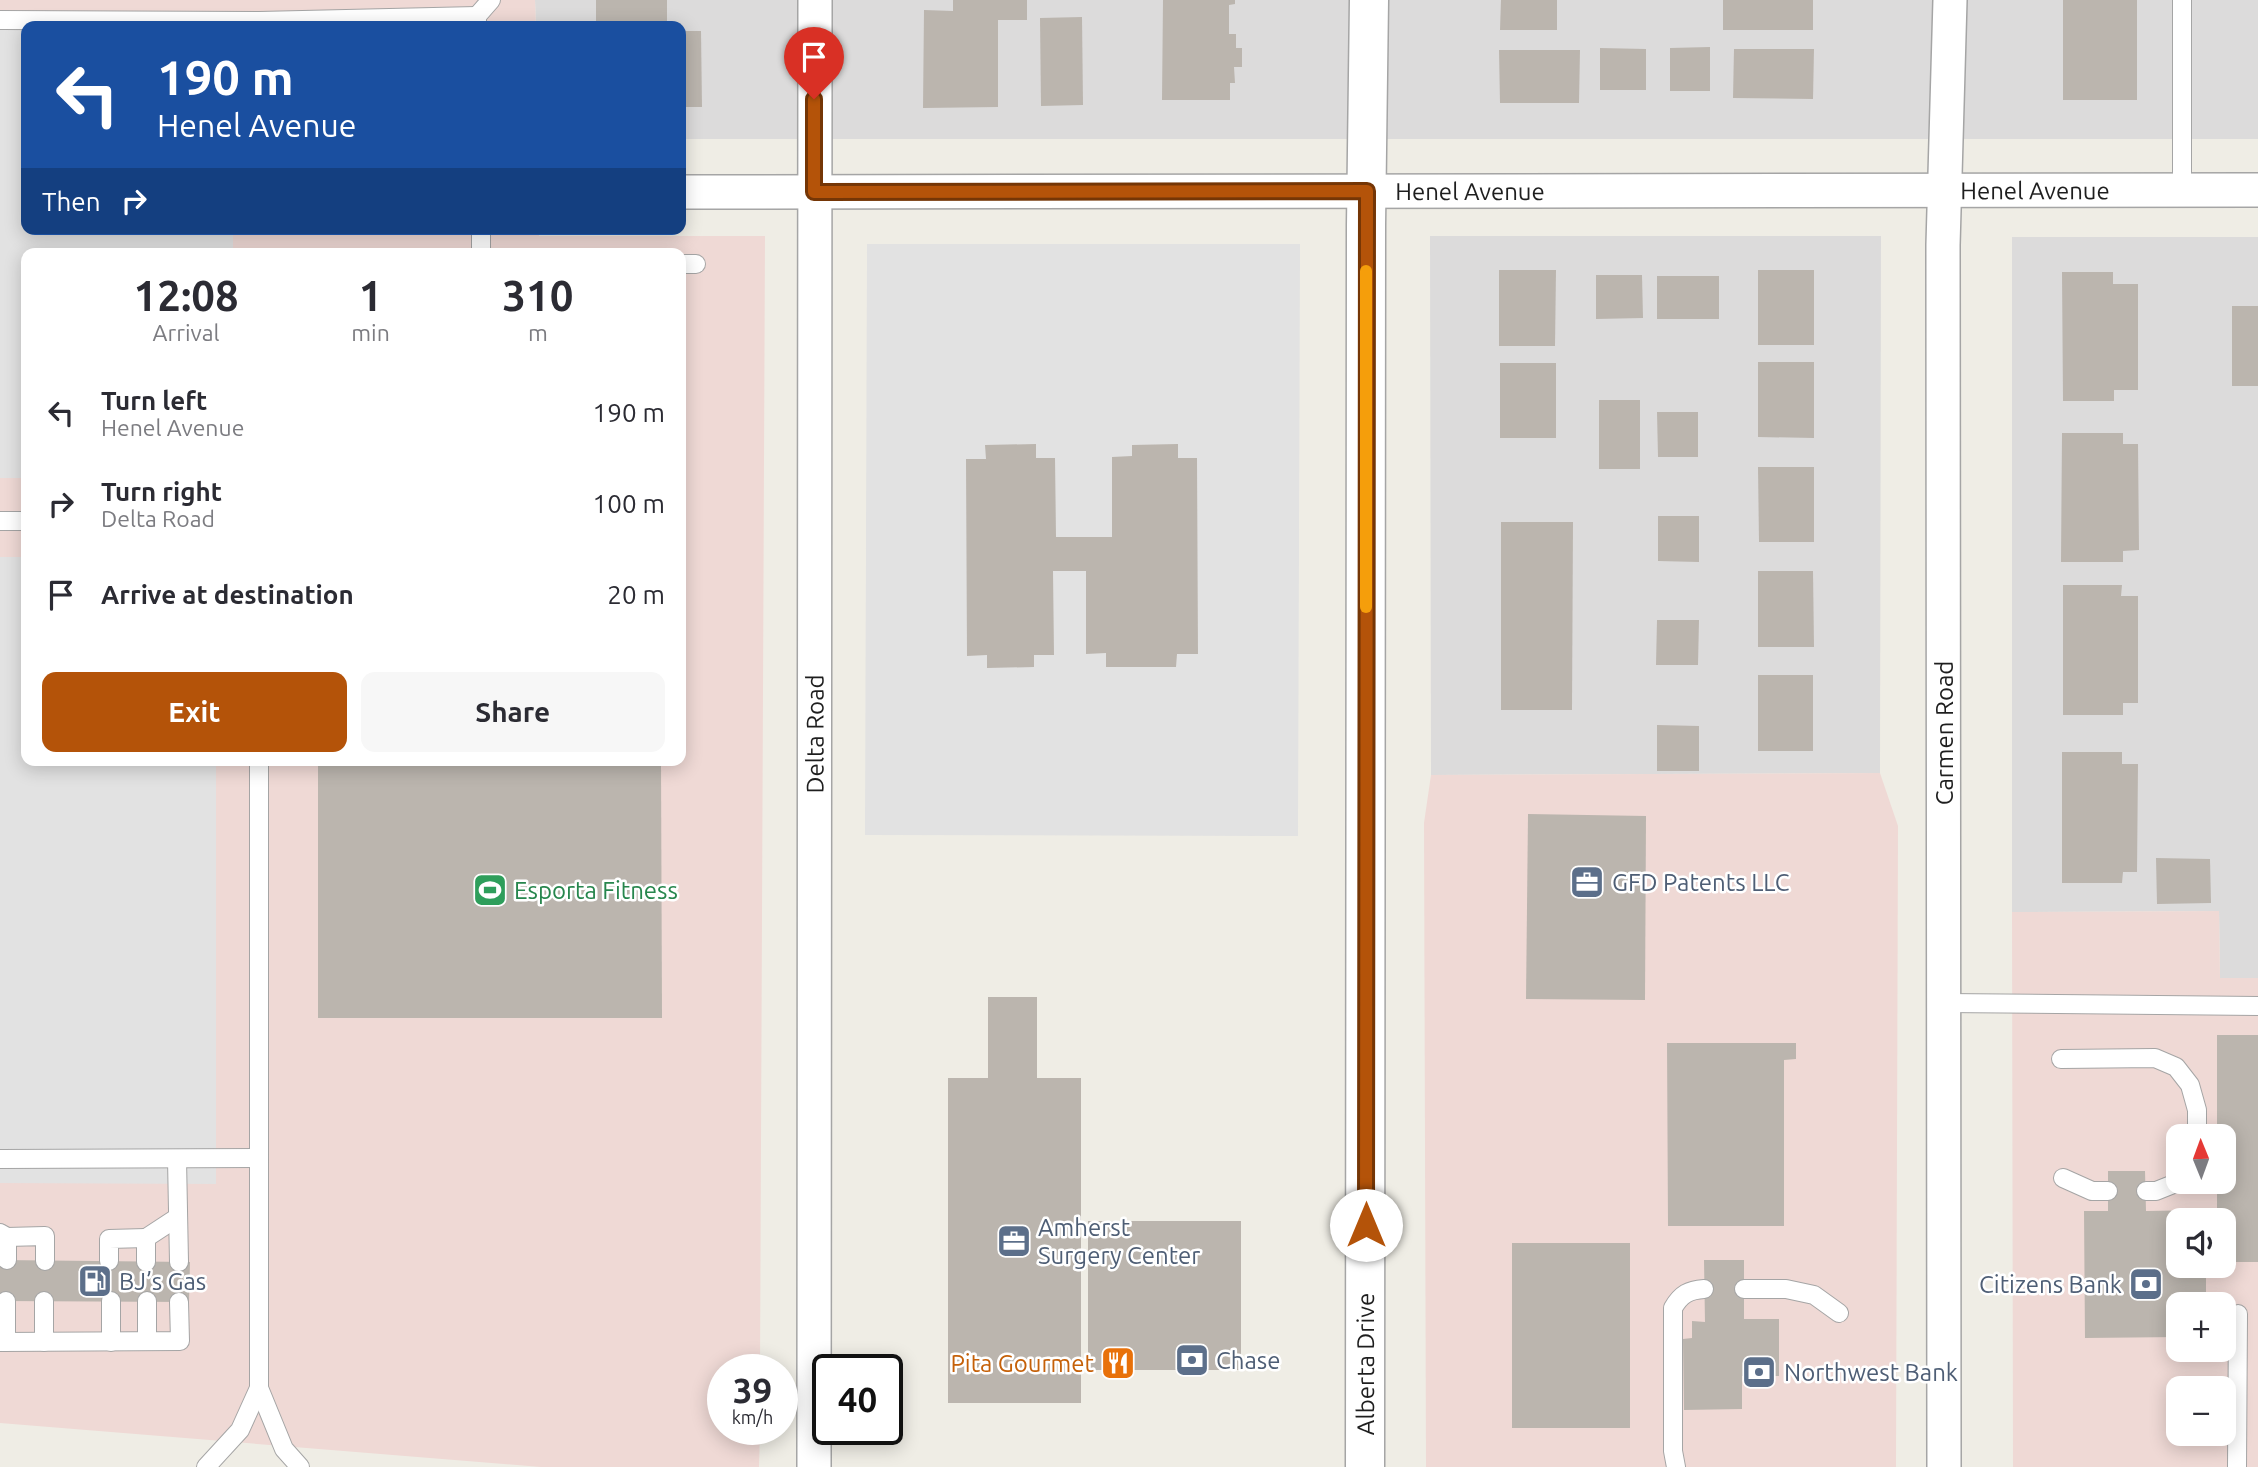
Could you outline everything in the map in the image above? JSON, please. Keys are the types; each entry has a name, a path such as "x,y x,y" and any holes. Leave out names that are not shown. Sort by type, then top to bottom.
{"street":[{"name":"Delta Road","path":"814,1467 815,0"},
{"name":"Alberta Drive","path":"1366,1467 1369,0"},
{"name":"Carmen Road","path":"1944,1467 1944,190 1950,0"},
{"name":"Henel Avenue","path":"686,192 2258,190"}],"lane":[{"path":"477,21 491,0"},
{"path":"2182,0 2182,190"},
{"path":"0,20 130,21"},
{"path":"0,521 21,521"},
{"path":"259,766 259,1388 284,1448 300,1467"},
{"path":"1944,1003 2258,1006"},
{"path":"2061,1059 2155,1058 2176,1068 2190,1085 2197,1110 2197,1124"},
{"path":"177,1158 179,1262"},
{"path":"0,1159 259,1158"},
{"path":"2063,1178 2092,1191 2108,1191"},
{"path":"2146,1191 2166,1187"},
{"path":"109,1261 108,1238 146,1238 178,1217"},
{"path":"7,1261 4,1235 45,1236 45,1261"},
{"path":"146,1238 146,1262"},
{"path":"1676,1467 1673,1451 1673,1308 1679,1298 1691,1290 1704,1289"},
{"path":"1744,1289 1786,1289 1814,1295 1839,1313"},
{"path":"6,1301 3,1342 180,1341 179,1302"},
{"path":"44,1301 44,1342"},
{"path":"111,1301 111,1342"},
{"path":"147,1301 147,1341"},
{"path":"2237,1467 2238,1314"},
{"path":"206,1467 240,1430 259,1388"}],"shaded area":[{"path":"0,0 535,0 536,21 21,21 21,235 765,236 760,1354 707,1354 707,1445 760,1445 759,1467 541,1467 0,1423"},
{"path":"535,0 2258,0 2258,139 686,139 686,21 536,21"},
{"path":"0,24 21,26 21,235 233,235 233,248 21,248 21,478 0,478"},
{"path":"1430,236 1881,236 1880,773 1431,775"},
{"path":"2012,237 2258,237 2258,978 2220,978 2219,911 2012,912"},
{"path":"867,244 1300,244 1298,836 865,835"},
{"path":"0,557 21,557 21,766 216,766 216,1184 0,1183"},
{"path":"1880,773 1898,826 1896,1467 1426,1467 1424,823 1431,775"},
{"path":"2219,911 2220,978 2258,978 2258,1467 2013,1467 2012,912"}],"building":[{"path":"596,0 667,0 667,21 596,21"},
{"path":"953,0 1027,0 1027,20 998,20 998,107 923,108 924,10 953,11"},
{"path":"1163,0 1235,0 1235,4 1229,5 1229,34 1236,34 1236,48 1242,48 1242,67 1234,67 1235,83 1230,83 1230,100 1162,100"},
{"path":"1501,0 1557,0 1557,30 1500,30"},
{"path":"1723,0 1813,0 1813,30 1723,30"},
{"path":"2063,0 2137,0 2137,100 2063,100"},
{"path":"1082,17 1083,105 1041,106 1040,18"},
{"path":"686,31 701,31 702,107 686,107"},
{"path":"1710,47 1710,91 1670,91 1670,48"},
{"path":"1600,48 1646,49 1646,90 1600,90"},
{"path":"1734,49 1814,49 1813,99 1733,98"},
{"path":"1499,50 1580,50 1579,103 1500,103"},
{"path":"1499,270 1556,270 1555,346 1499,346"},
{"path":"1758,270 1814,270 1814,345 1758,345"},
{"path":"2062,272 2113,272 2113,284 2138,284 2138,390 2114,390 2114,401 2063,401"},
{"path":"1596,275 1642,275 1643,318 1596,319"},
{"path":"1657,276 1719,276 1719,319 1657,319"},
{"path":"2232,306 2258,306 2258,386 2232,386"},
{"path":"1758,362 1814,362 1814,438 1758,437"},
{"path":"1500,363 1556,363 1556,438 1500,438"},
{"path":"1599,400 1640,400 1640,469 1599,469"},
{"path":"1657,412 1698,412 1698,457 1658,457"},
{"path":"2062,433 2123,433 2123,444 2138,444 2139,550 2123,551 2123,562 2061,562"},
{"path":"1036,444 1036,458 1055,458 1056,537 1112,537 1112,457 1132,456 1132,445 1178,444 1178,458 1197,458 1198,654 1177,654 1176,667 1106,667 1106,653 1086,654 1086,571 1053,571 1054,655 1034,655 1034,667 987,668 987,655 967,656 966,459 986,459 985,445"},
{"path":"1758,467 1814,467 1814,542 1759,542"},
{"path":"1658,516 1699,516 1699,562 1658,561"},
{"path":"1501,522 1573,522 1572,710 1501,710"},
{"path":"1758,571 1813,571 1814,647 1758,647"},
{"path":"2063,585 2122,585 2121,596 2138,596 2138,703 2123,703 2123,715 2063,715"},
{"path":"1657,620 1699,620 1698,665 1656,665"},
{"path":"1758,675 1813,675 1813,751 1758,751"},
{"path":"1657,725 1699,726 1699,771 1657,771"},
{"path":"2062,752 2122,752 2122,764 2138,764 2137,872 2123,872 2122,883 2062,883"},
{"name":"Esporta Fitness","path":"318,766 661,766 662,1018 318,1018"},
{"path":"1528,814 1646,816 1645,1000 1526,999"},
{"path":"2156,858 2210,859 2211,903 2157,904"},
{"name":"Amherst Surgery Center","path":"988,997 1037,997 1037,1078 1081,1078 1081,1403 948,1403 948,1078 988,1078"},
{"path":"2217,1035 2258,1035 2258,1262 2236,1262 2236,1208 2217,1208 2217,1194 2236,1194 2236,1124 2217,1124"},
{"path":"1667,1043 1796,1043 1796,1059 1784,1060 1784,1226 1668,1226"},
{"name":"Citizens Bank","path":"2108,1171 2145,1171 2146,1211 2166,1211 2166,1278 2206,1278 2206,1292 2166,1292 2166,1337 2085,1338 2084,1211 2108,1211"},
{"path":"1088,1221 1241,1221 1241,1370 1088,1370"},
{"path":"1512,1243 1630,1243 1630,1428 1512,1428"},
{"name":"BJ’s Gas","path":"0,1260 190,1262 189,1302 0,1301"},
{"path":"1704,1260 1744,1260 1744,1319 1779,1319 1779,1376 1742,1376 1742,1409 1684,1410 1683,1339 1692,1338 1692,1321 1705,1322"}],"slow traffic":[{"path":"1366,271 1366,607"}],"place":[{"name":"GFD Patents LLC","path":"1587,882"},
{"name":"Esporta Fitness","path":"490,890"},
{"name":"Amherst Surgery Center","path":"1014,1241"},
{"name":"BJ’s Gas","path":"95,1281"},
{"name":"Citizens Bank","path":"2146,1284"},
{"name":"Chase","path":"1192,1360"},
{"name":"Pita Gourmet","path":"1118,1363"},
{"name":"Northwest Bank","path":"1759,1372"}],"route":[{"path":"814,99 814,192 1367,191 1366,1225"}]}
